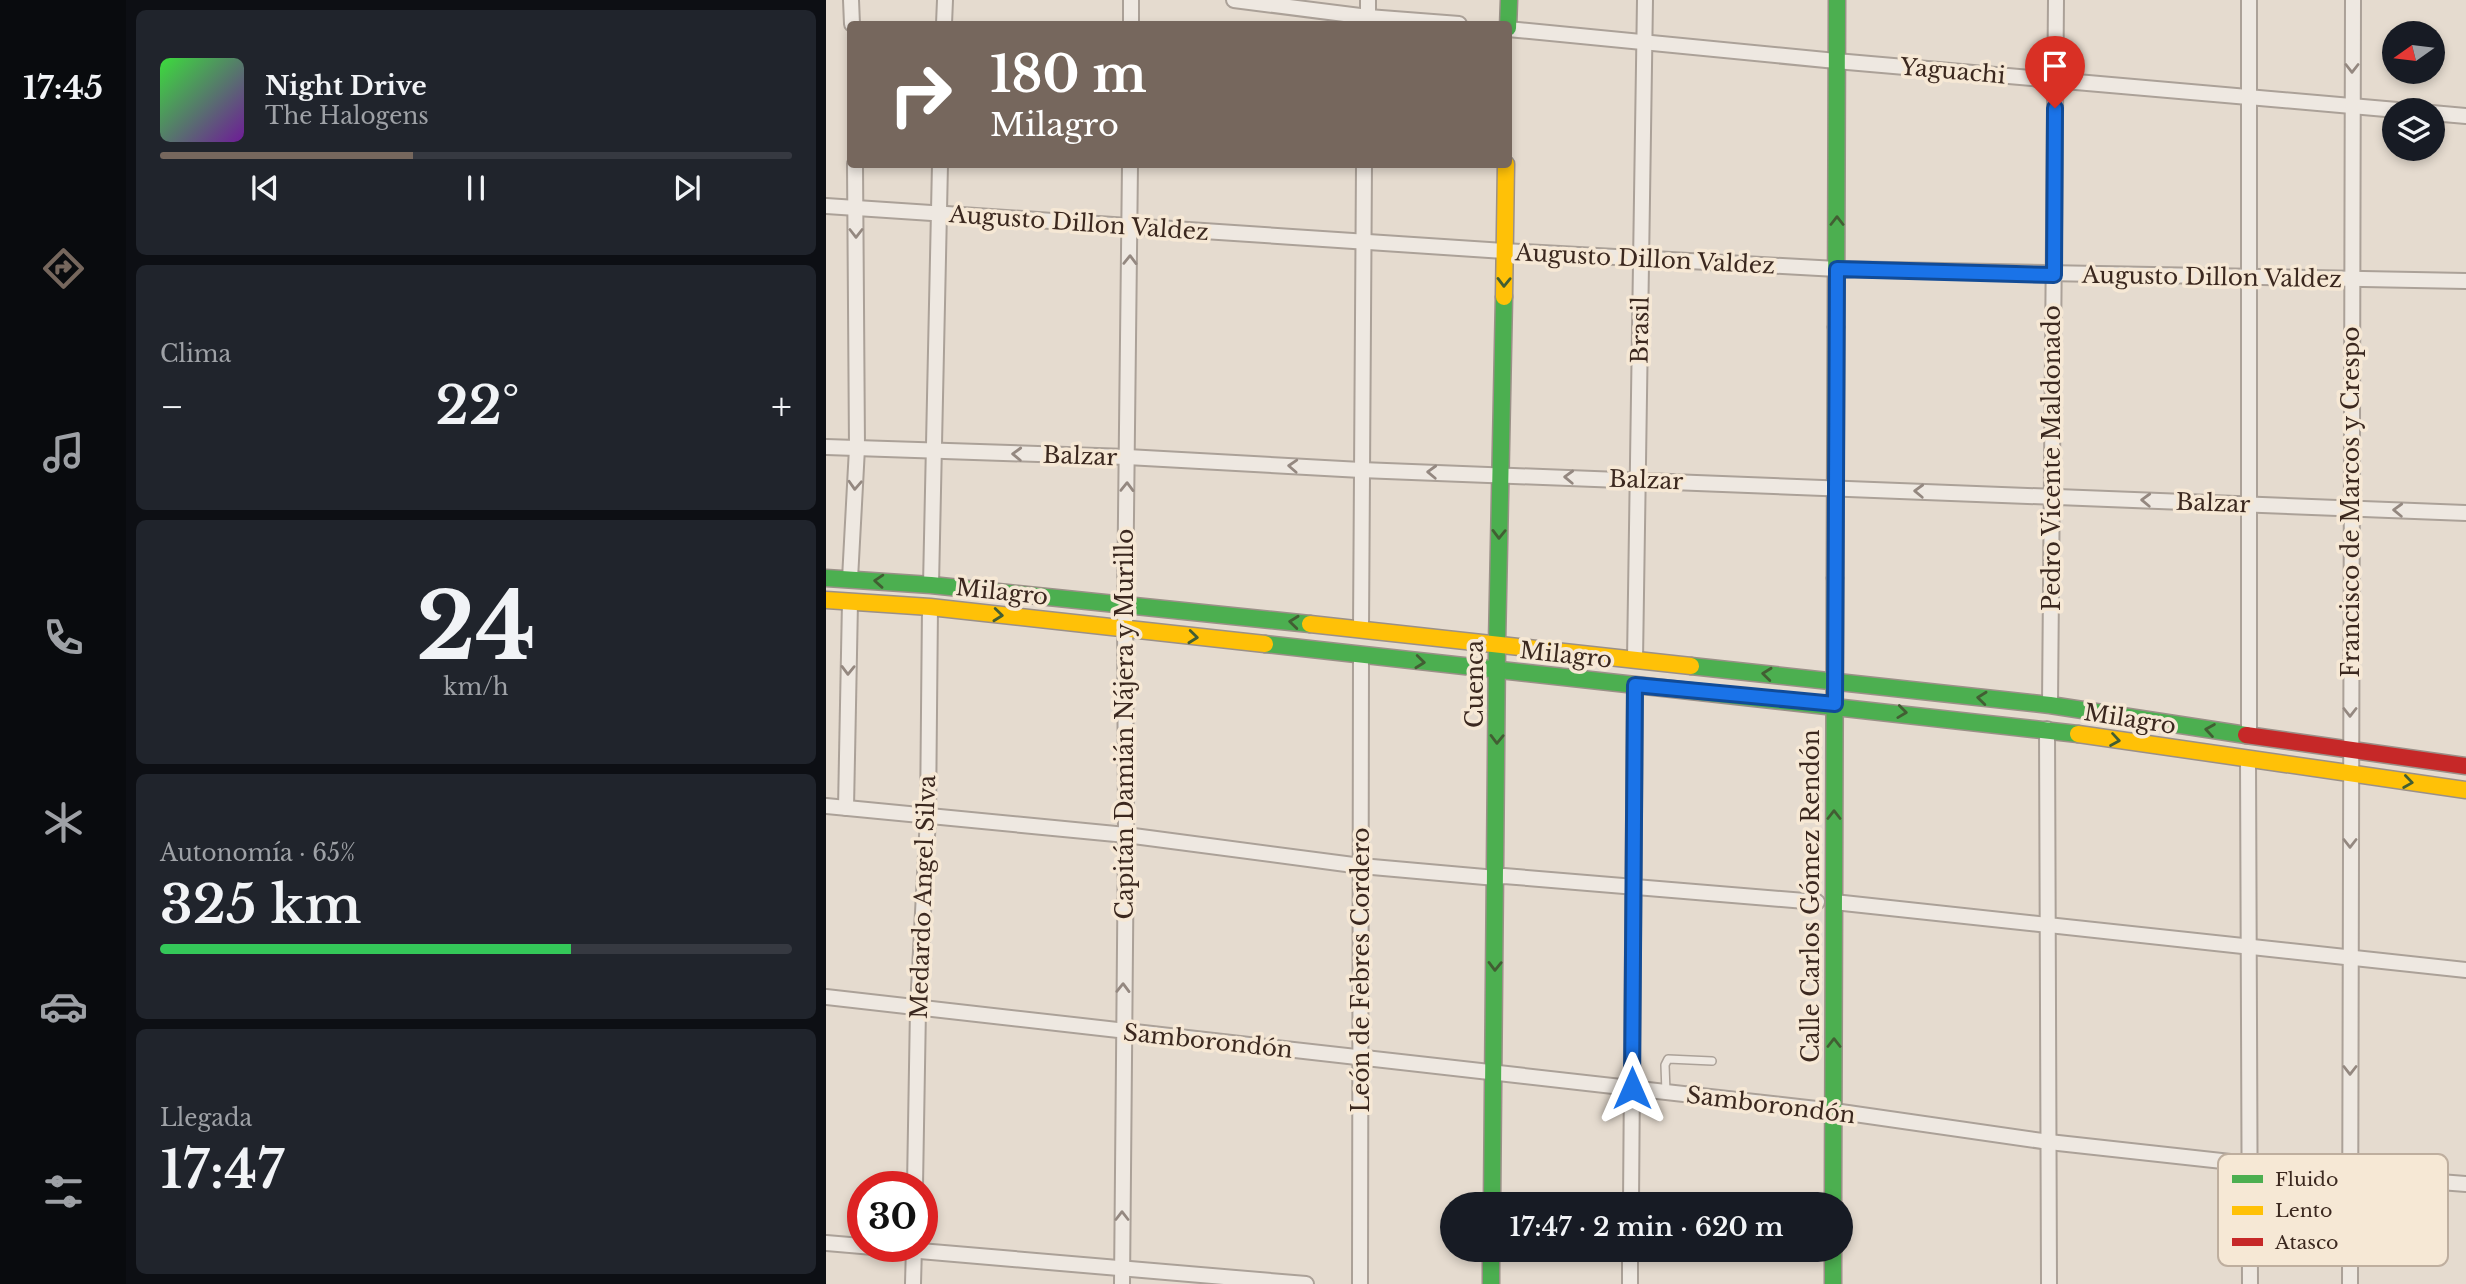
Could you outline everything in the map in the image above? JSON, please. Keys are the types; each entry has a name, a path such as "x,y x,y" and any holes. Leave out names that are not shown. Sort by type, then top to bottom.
{"main road":[{"path":"1508,21 1509,0"},
{"name":"Calle Carlos Gómez Rendón","path":"1833,1192 1837,0"},
{"name":"Cuenca","path":"1492,1192 1500,877 1497,643 1506,168"},
{"name":"Milagro","path":"826,578 931,585 1125,604 2050,705 2466,766"},
{"name":"Milagro","path":"826,600 930,607 1635,685 1835,704 2047,729 2466,790"},
{"path":"1817,902 1834,902"},
{"path":"1491,1262 1491,1284"},
{"path":"1833,1262 1833,1284"}],"street":[{"path":"851,0 852,21"},
{"path":"944,21 945,0"},
{"path":"1130,0 1130,21"},
{"path":"1234,0 1368,21 1368,0"},
{"name":"Brasil","path":"1635,660 1645,0"},
{"name":"Pedro Vicente Maldonado","path":"2050,705 2056,0"},
{"path":"2249,0 2249,736"},
{"name":"Francisco de Marcos y Crespo","path":"2350,775 2353,0"},
{"name":"Yaguachi","path":"1512,28 1836,61 2382,109"},
{"path":"2445,114 2466,116"},
{"path":"850,579 857,448 855,168"},
{"path":"931,585 940,168"},
{"name":"Capitán Damián Nájera y Murillo","path":"1122,1277 1130,168"},
{"path":"1362,629 1364,168"},
{"name":"Augusto Dillon Valdez","path":"826,206 1504,251 1837,269 2466,281"},
{"name":"Balzar","path":"826,447 1127,457 1361,470 2466,513"},
{"path":"846,808 850,602"},
{"name":"Medardo Angel Silva","path":"915,1171 918,1008 928,817 930,607"},
{"name":"León de Febres Cordero","path":"1360,1284 1361,655"},
{"path":"1631,1192 1635,685"},
{"path":"2047,729 2049,1284"},
{"path":"2248,760 2249,1154"},
{"path":"2350,775 2350,1154"},
{"path":"826,806 1126,835 1361,866 1817,902"},
{"path":"1834,902 2466,970"},
{"name":"Samborondón","path":"826,997 1833,1111 2049,1142 2218,1161"},
{"name":"Samborondón","path":"2448,1183 2466,1184"},
{"path":"826,1243 847,1244"},
{"path":"938,1251 1122,1277 1306,1284"},
{"path":"913,1284 914,1262"},
{"path":"1630,1262 1630,1284"},
{"path":"2250,1266 2250,1284"},
{"path":"2350,1266 2350,1284"}],"lane":[{"path":"1666,1092 1665,1065 1668,1059 1712,1061"}],"traffic: fast":[{"path":"1508,21 1509,0"},
{"path":"1836,327 1837,0"},
{"path":"1492,1192 1497,644 1504,297"},
{"path":"826,578 931,585 1310,624"},
{"path":"1833,1192 1835,578"},
{"path":"1265,644 2078,734"},
{"path":"1691,666 2050,705 2246,735"},
{"path":"1491,1262 1491,1284"},
{"path":"1833,1262 1833,1284"}],"traffic: slow":[{"path":"1504,297 1506,168"},
{"path":"1835,578 1836,327"},
{"path":"826,600 930,607 1265,644"},
{"path":"1310,624 1691,666"},
{"path":"2078,734 2466,790"}],"traffic: jam":[{"path":"2246,735 2466,766"}],"route":[{"path":"1632,1088 1635,685 1835,704 1837,269 2054,275 2055,108"}]}
